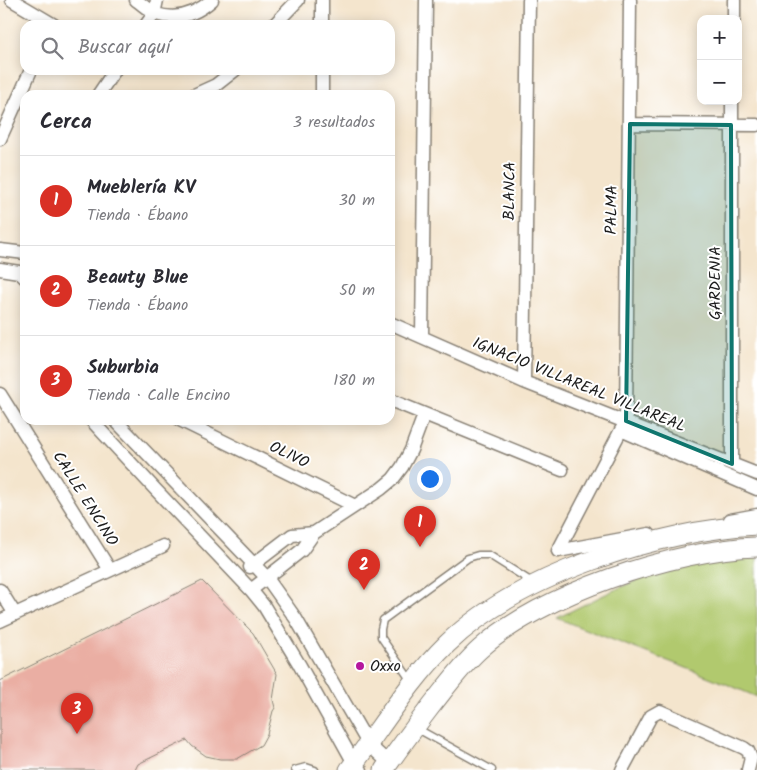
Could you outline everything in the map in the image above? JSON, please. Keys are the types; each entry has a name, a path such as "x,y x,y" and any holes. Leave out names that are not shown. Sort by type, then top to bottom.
{"main road":[{"path":"355,768 369,745 413,684 445,646 488,610 536,585 579,566 661,540 706,530 757,525"},
{"path":"386,766 460,668 499,633 526,616 583,589 649,567 709,552 757,547"}],"street":[{"path":"12,0 44,20"},
{"path":"136,0 154,14 173,17 182,16 201,9 212,0"},
{"path":"150,20 154,14 157,0"},
{"path":"279,20 298,0"},
{"path":"322,0 322,20"},
{"path":"422,337 426,0"},
{"name":"BLANCA","path":"524,382 529,0"},
{"name":"PALMA","path":"626,421 630,0"},
{"path":"734,0 734,15"},
{"path":"22,90 29,75"},
{"path":"101,90 112,75"},
{"path":"216,90 230,75"},
{"path":"322,75 322,90"},
{"path":"0,139 20,94"},
{"name":"GARDENIA","path":"732,105 732,464"},
{"path":"630,124 757,125"},
{"path":"0,250 20,252"},
{"path":"0,269 20,273"},
{"name":"IGNACIO VILLAREAL VILLAREAL","path":"395,325 524,382 757,474"},
{"name":"CALLE ENCINO","path":"0,394 110,570"},
{"path":"395,402 562,470"},
{"path":"251,590 302,550 314,533 382,489 393,479 411,450 424,415"},
{"path":"96,425 238,575 264,606 299,664 355,768"},
{"path":"120,425 217,527 255,563 267,578 296,619 369,745 386,766"},
{"name":"OLIVO","path":"190,425 355,506"},
{"path":"757,489 621,430 558,551 757,515"},
{"path":"238,575 292,535 314,533"},
{"name":"CALLE ENCINO","path":"0,621 163,546"},
{"path":"0,590 15,614"},
{"path":"299,664 317,654"},
{"path":"622,770 651,716 660,711 744,748 752,758 748,770"}],"lane":[{"path":"413,684 382,637 383,620 468,558 478,555 489,555 536,585"},
{"path":"415,728 492,770"},
{"path":"295,770 306,767 315,770"}],"highlighted area":[{"path":"630,124 731,125 732,464 626,421"}],"green space":[{"path":"757,558 757,697 557,618 646,577 677,567 697,563"}],"building":[{"path":"202,581 253,633 277,674 273,700 275,708 267,734 261,745 237,759 220,759 206,756 187,740 138,764 135,770 0,770 0,681"}],"place":[{"name":"Mueblería KV","path":"420,547"},
{"name":"Beauty Blue","path":"364,590"},
{"name":"Oxxo","path":"360,666"},
{"name":"Suburbia","path":"77,734"}]}
